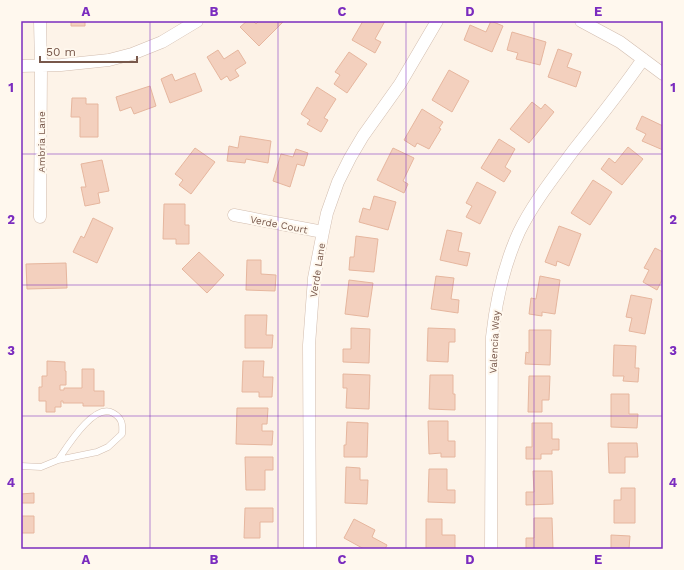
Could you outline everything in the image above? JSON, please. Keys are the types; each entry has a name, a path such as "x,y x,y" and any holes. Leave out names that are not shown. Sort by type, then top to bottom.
{"street":[{"name":"Ambria Lane","path":"40,21 40,218"},
{"path":"21,66 41,66 109,60 126,56 162,42 196,21"},
{"name":"Verde Lane","path":"310,549 309,345 314,278 327,213 338,182 350,158 363,136 400,84 437,21"},
{"path":"581,21 620,42 663,74"},
{"name":"Valencia Way","path":"492,549 492,337 495,309 502,277 520,231 536,202 555,174 631,77 643,59"},
{"name":"Verde Court","path":"234,215 323,232"}],"lane":[{"path":"21,466 41,467 58,460 97,452 108,447 122,434 123,425 120,418 110,411 99,412 87,421 58,460"}],"building":[{"path":"71,21 85,21 85,26 71,26"},
{"path":"247,21 253,21 256,24 259,21 283,22 259,46 240,27"},
{"path":"363,21 385,21 375,39 381,42 375,53 352,40"},
{"path":"491,21 503,26 492,52 464,40 470,25 486,32"},
{"path":"512,32 546,42 540,65 516,59 518,53 507,50"},
{"path":"558,49 572,54 567,67 581,72 576,87 548,77"},
{"path":"218,50 224,59 238,50 246,63 235,70 239,76 230,81 227,76 221,80 207,57"},
{"path":"349,52 367,64 347,93 334,84 340,75 335,72"},
{"path":"449,70 469,81 452,112 432,100"},
{"path":"195,73 202,91 170,103 161,79 172,74 175,81"},
{"path":"150,86 156,106 134,114 131,107 120,111 116,97"},
{"path":"317,87 336,99 324,118 328,120 321,132 307,124 310,120 301,114"},
{"path":"72,98 86,98 86,104 98,104 98,137 80,137 80,117 71,117"},
{"path":"532,102 541,109 545,104 554,112 529,143 510,129"},
{"path":"422,109 443,122 439,128 441,129 429,149 417,143 415,147 404,140"},
{"path":"642,116 663,126 663,150 642,141 646,134 636,129"},
{"path":"240,136 271,141 268,163 246,159 245,163 227,161 229,146 238,148"},
{"path":"499,139 515,149 505,167 511,171 504,182 481,168"},
{"path":"628,147 643,159 622,185 601,169 609,158 615,163"},
{"path":"195,148 215,162 191,194 179,185 183,180 175,174"},
{"path":"393,148 414,158 403,181 408,184 404,193 377,180"},
{"path":"296,149 308,153 304,166 297,164 290,187 273,181 281,154 293,157"},
{"path":"102,160 109,191 98,193 100,203 85,206 81,187 86,187 81,164"},
{"path":"593,180 612,192 590,225 571,213"},
{"path":"477,182 496,192 480,224 466,217 472,206 466,203"},
{"path":"374,196 396,202 388,230 359,222 363,208 370,210"},
{"path":"164,204 185,204 185,225 189,225 189,244 176,244 176,239 163,239"},
{"path":"93,218 113,228 97,263 73,252 81,236 84,238"},
{"path":"559,226 581,234 569,266 557,261 556,266 545,262"},
{"path":"447,230 462,233 458,251 470,253 467,266 440,260"},
{"path":"356,236 378,239 374,272 349,270 350,257 354,257"},
{"path":"655,248 663,252 663,278 657,290 643,282 649,270 644,268"},
{"path":"199,252 224,275 207,293 182,269"},
{"path":"247,260 261,260 261,274 276,275 275,291 246,290"},
{"path":"66,263 67,288 27,289 26,264"},
{"path":"436,276 454,278 451,299 459,300 458,313 431,309"},
{"path":"540,276 560,280 555,314 542,312 542,316 529,314 531,298 536,299"},
{"path":"349,280 373,283 368,317 345,314"},
{"path":"631,295 652,299 645,334 629,331 632,318 626,317"},
{"path":"245,315 267,315 266,335 273,335 272,348 245,348"},
{"path":"351,328 370,329 369,363 343,362 343,349 351,349"},
{"path":"428,328 455,329 455,342 449,342 448,362 427,361"},
{"path":"529,330 551,330 550,365 525,364 526,352 529,353"},
{"path":"614,345 636,346 635,368 639,368 638,382 623,381 624,376 613,376"},
{"path":"47,361 65,362 66,385 60,385 60,390 64,390 64,388 82,388 82,369 94,369 94,391 104,391 104,406 83,406 83,403 63,403 63,401 61,401 61,407 55,407 55,412 46,412 46,401 39,401 39,387 42,387 42,376 47,376"},
{"path":"243,361 264,361 263,377 273,377 272,397 259,397 259,392 242,392"},
{"path":"343,374 370,375 369,409 346,408 347,388 343,388"},
{"path":"430,375 453,375 455,410 429,409"},
{"path":"529,376 550,376 549,400 542,400 542,412 528,412"},
{"path":"611,394 629,394 629,414 638,414 637,428 611,427"},
{"path":"237,408 268,408 267,424 262,424 262,431 273,431 272,445 236,444"},
{"path":"428,421 448,421 448,441 455,441 455,457 441,457 441,453 429,454"},
{"path":"347,422 368,423 367,457 344,457"},
{"path":"532,423 552,423 552,439 559,439 559,450 552,450 552,454 541,454 541,459 526,459 526,447 532,447"},
{"path":"608,443 637,443 638,457 625,457 625,473 609,473"},
{"path":"245,457 273,457 273,470 265,470 265,490 246,490"},
{"path":"346,467 360,468 360,480 368,480 367,504 345,503"},
{"path":"429,469 447,469 447,490 455,490 455,503 428,502"},
{"path":"533,471 552,471 553,504 526,505 526,492 534,492"},
{"path":"621,488 635,488 635,523 614,523 614,500 621,500"},
{"path":"34,493 34,503 21,503 21,494"},
{"path":"245,508 273,508 273,522 260,522 260,538 244,538"},
{"path":"21,516 34,516 34,533 21,533"},
{"path":"534,518 552,518 553,549 526,549 526,538 534,538"},
{"path":"354,519 375,530 372,537 387,545 385,549 364,549 344,538"},
{"path":"426,519 442,519 442,535 455,535 455,549 426,549"},
{"path":"611,535 630,536 629,549 611,549"}]}
